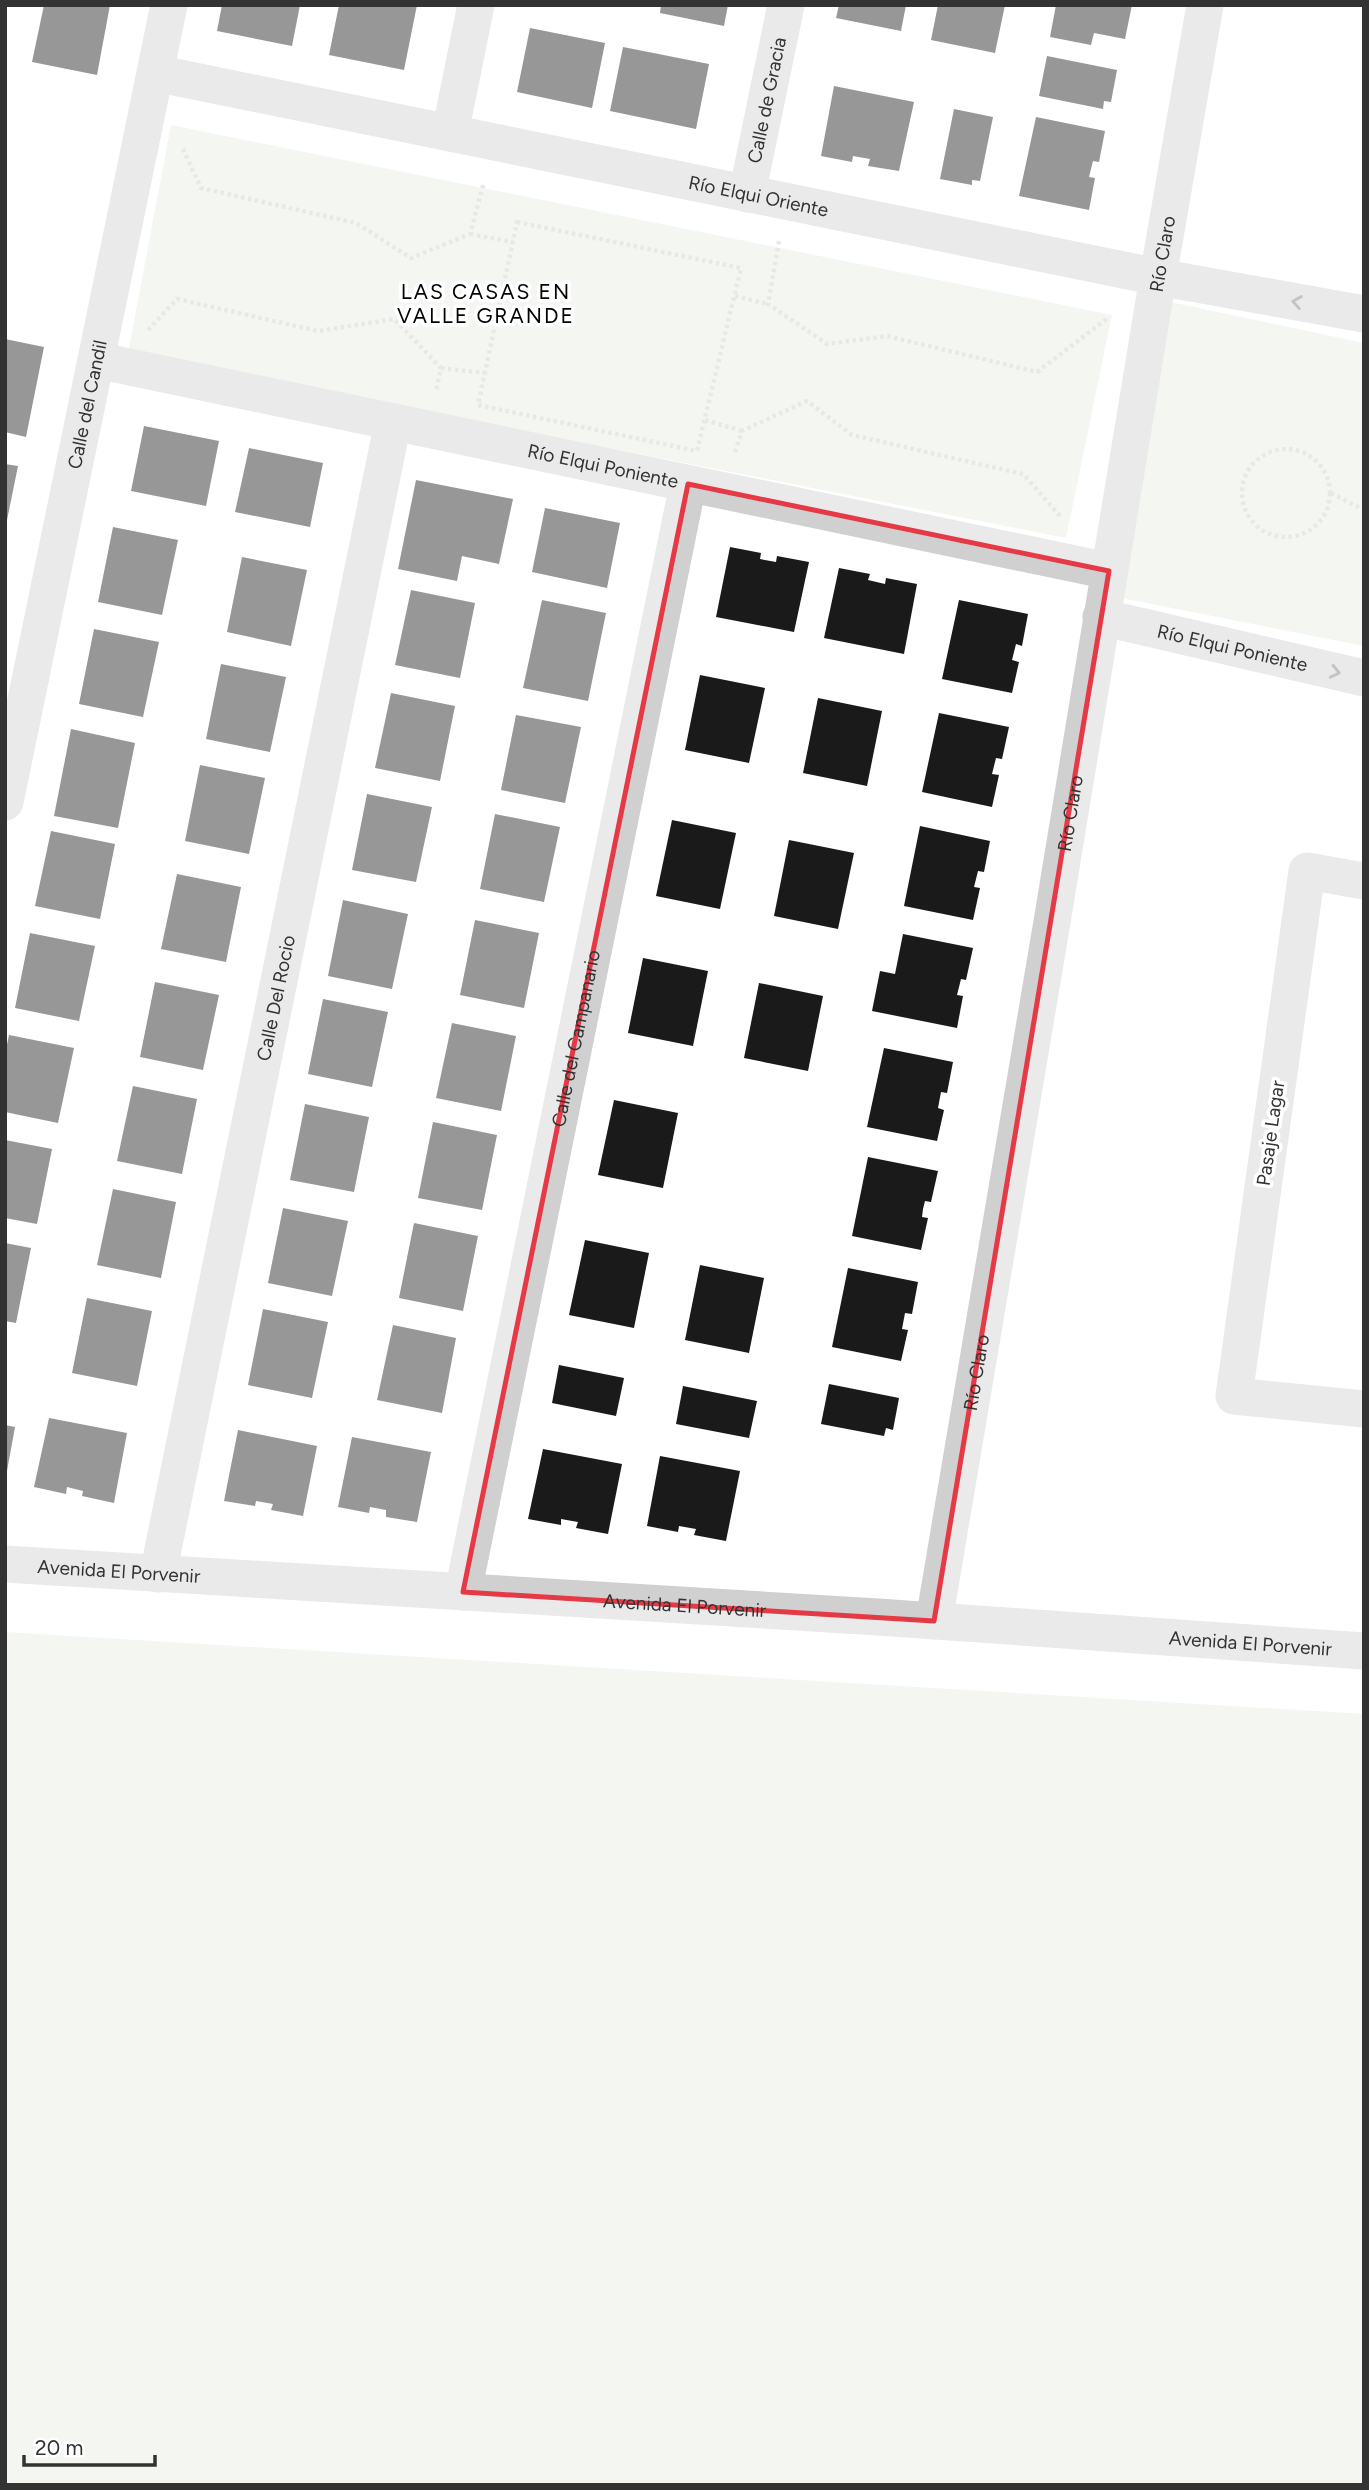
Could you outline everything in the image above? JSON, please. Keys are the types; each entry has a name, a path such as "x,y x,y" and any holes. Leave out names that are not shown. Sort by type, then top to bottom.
{"street":[{"name":"Calle del Candil","path":"5,802 169,5"},
{"path":"450,133 476,5"},
{"name":"Calle de Gracia","path":"747,194 786,5"},
{"name":"Río Claro","path":"934,1620 1205,5"},
{"name":"Río Elqui Oriente","path":"155,73 1158,278 1364,314"},
{"name":"Río Elqui Poniente","path":"96,360 1109,571"},
{"name":"Calle Del Rocio","path":"158,1574 393,422"},
{"name":"Calle del Campanario","path":"463,1592 688,484"},
{"name":"Río Elqui Poniente","path":"1101,617 1364,678"},
{"name":"Pasaje Lagar","path":"1364,881 1307,871 1234,1396 1364,1409"},
{"name":"Avenida El Porvenir","path":"5,1564 934,1620 1364,1651"}],"path":[{"path":"177,137 201,187 356,223 411,258 470,234 513,242"},
{"path":"470,234 498,143"},
{"path":"768,304 787,202"},
{"path":"517,222 741,268 735,296 697,451 478,405 517,222"},
{"path":"735,296 768,304 827,344 887,336 1037,372 1158,278"},
{"path":"96,360 128,353 177,299 318,331 394,319 440,368 485,373"},
{"path":"430,429 440,368"},
{"path":"705,420 742,431 807,401 852,435 1023,474 1066,523"},
{"path":"729,492 729,471 742,431"},
{"path":"1279,449 1294,449 1312,456 1323,467 1331,493 1328,508 1313,529 1292,538 1276,537 1261,530 1247,514 1242,500 1242,484 1248,469 1264,454 1279,449"},
{"path":"1331,493 1364,510"}],"highlighted area":[{"path":"688,484 1109,571 934,1621 463,1592"}],"shaded area":[{"path":"171,125 1112,315 1066,538 128,353"},
{"path":"1147,297 1364,343 1364,646 1091,592"},
{"path":"5,1632 1364,1714 1364,2485 5,2485"}],"building":[{"path":"44,5 110,5 97,75 32,62"},
{"path":"222,5 300,5 292,46 217,31"},
{"path":"339,5 417,5 404,70 329,55"},
{"path":"661,5 728,5 724,26 660,13"},
{"path":"839,5 906,5 901,31 836,18"},
{"path":"938,5 1005,5 995,53 931,40"},
{"path":"1056,5 1132,5 1125,39 1094,33 1091,45 1050,37"},
{"path":"530,28 605,43 592,108 517,92"},
{"path":"623,47 709,64 696,129 610,111"},
{"path":"1047,56 1117,70 1111,102 1104,101 1103,109 1039,96"},
{"path":"834,86 914,102 899,171 868,166 870,159 853,156 852,162 821,156"},
{"path":"954,109 993,117 980,181 972,180 972,185 940,179"},
{"path":"1036,117 1105,131 1099,162 1093,161 1089,177 1095,178 1089,210 1019,196"},
{"path":"5,339 44,347 26,437 5,432"},
{"path":"144,426 219,441 206,506 131,491"},
{"path":"249,448 323,463 310,527 235,512"},
{"path":"5,464 18,466 6,525 5,525"},
{"path":"416,480 513,499 499,564 462,556 457,581 398,569"},
{"path":"545,508 620,523 607,588 532,572"},
{"path":"113,527 178,540 162,615 98,602"},
{"path":"730,547 761,553 760,559 776,562 777,556 809,562 794,632 716,617"},
{"path":"242,557 307,570 291,646 227,632"},
{"path":"839,568 870,574 868,580 885,584 886,578 917,584 904,654 824,638"},
{"path":"411,590 475,603 460,678 395,665"},
{"path":"542,600 606,613 588,701 523,688"},
{"path":"959,600 1028,614 1022,646 1016,644 1012,660 1019,662 1012,693 942,679"},
{"path":"94,629 159,642 143,717 79,704"},
{"path":"221,664 286,677 270,752 206,739"},
{"path":"700,675 765,688 749,763 685,750"},
{"path":"391,693 455,706 440,781 375,768"},
{"path":"818,698 882,711 867,786 803,773"},
{"path":"939,713 1009,727 1002,759 996,758 992,774 999,775 992,807 922,792"},
{"path":"516,715 581,727 565,803 501,790"},
{"path":"71,729 135,743 118,828 54,816"},
{"path":"200,765 265,778 249,854 185,841"},
{"path":"367,794 432,807 416,882 352,870"},
{"path":"495,814 560,827 544,902 480,889"},
{"path":"672,820 736,833 720,909 656,896"},
{"path":"920,826 990,841 984,872 978,871 974,887 980,888 973,920 904,906"},
{"path":"51,831 115,844 100,919 35,906"},
{"path":"789,840 854,853 838,929 774,916"},
{"path":"177,874 241,887 226,962 161,949"},
{"path":"343,900 408,914 392,989 328,976"},
{"path":"475,920 539,933 524,1008 460,995"},
{"path":"30,933 95,946 79,1021 15,1008"},
{"path":"903,934 973,948 966,980 961,979 957,995 963,996 957,1028 872,1011 880,971 895,974"},
{"path":"643,958 708,971 693,1046 628,1033"},
{"path":"155,982 219,995 203,1070 140,1057"},
{"path":"759,983 823,996 808,1071 744,1058"},
{"path":"323,999 388,1012 372,1087 308,1074"},
{"path":"452,1023 516,1036 501,1111 436,1098"},
{"path":"9,1035 74,1048 58,1123 5,1112 5,1054"},
{"path":"884,1048 953,1062 947,1093 941,1092 938,1108 944,1110 937,1141 867,1127"},
{"path":"133,1086 197,1099 182,1174 117,1161"},
{"path":"614,1100 678,1113 663,1188 598,1175"},
{"path":"305,1104 369,1117 354,1192 290,1180"},
{"path":"433,1122 497,1135 482,1210 418,1198"},
{"path":"5,1140 52,1149 37,1224 5,1218"},
{"path":"868,1157 938,1171 931,1202 925,1201 923,1209 922,1217 928,1218 921,1250 852,1236"},
{"path":"113,1189 176,1202 161,1278 97,1265"},
{"path":"283,1208 348,1221 332,1296 268,1283"},
{"path":"414,1223 478,1236 463,1311 399,1298"},
{"path":"585,1240 649,1253 634,1328 569,1315"},
{"path":"5,1243 31,1248 16,1323 5,1321"},
{"path":"700,1265 764,1278 749,1353 685,1340"},
{"path":"848,1268 918,1282 912,1314 905,1313 902,1329 908,1330 901,1361 832,1347"},
{"path":"87,1298 152,1311 137,1386 72,1373"},
{"path":"263,1309 328,1322 312,1398 248,1385"},
{"path":"393,1325 456,1338 442,1413 377,1400"},
{"path":"559,1365 624,1378 616,1416 552,1403"},
{"path":"829,1384 899,1398 893,1430 886,1428 884,1436 821,1424"},
{"path":"683,1386 757,1401 749,1438 676,1424"},
{"path":"49,1418 127,1433 114,1503 82,1496 83,1491 67,1487 66,1494 34,1487"},
{"path":"5,1425 15,1427 7,1471 5,1471"},
{"path":"238,1430 317,1446 303,1516 271,1510 273,1504 256,1501 255,1506 224,1501"},
{"path":"352,1437 431,1452 417,1522 386,1517 386,1510 370,1507 369,1513 338,1507"},
{"path":"543,1449 622,1464 608,1534 576,1528 578,1522 561,1519 561,1525 528,1519"},
{"path":"660,1456 740,1471 726,1541 694,1535 696,1529 679,1526 678,1532 647,1526"}],"district":[{"name":"LAS CASAS EN VALLE GRANDE","path":"486,304"}]}
